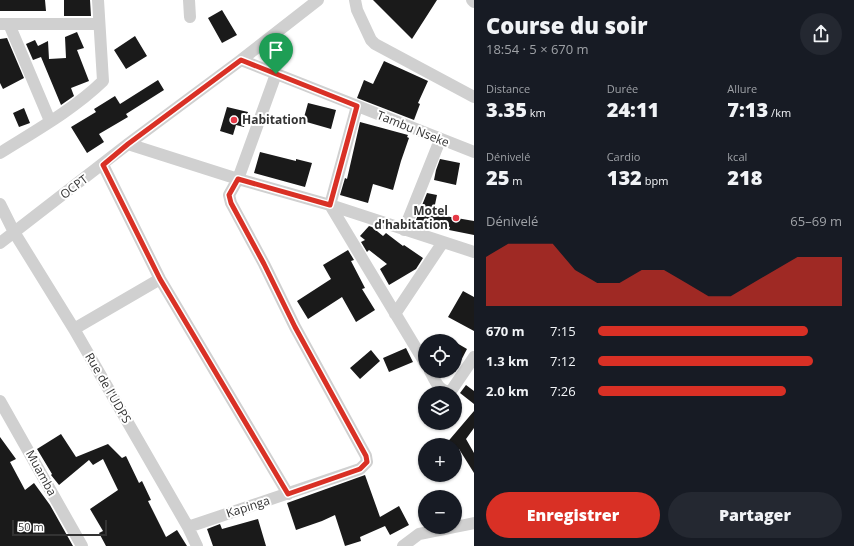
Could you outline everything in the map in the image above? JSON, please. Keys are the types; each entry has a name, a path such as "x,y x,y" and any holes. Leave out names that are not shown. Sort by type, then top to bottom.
{"street":[{"path":"0,153 93,91 103,81 98,0"},
{"path":"189,0 190,17"},
{"name":"OCPT","path":"0,243 318,0"},
{"path":"356,0 357,10 371,40 380,47 474,97"},
{"path":"50,121 5,24 99,24"},
{"name":"Tambu Nseke","path":"241,60 440,140 474,152"},
{"path":"238,179 276,74"},
{"path":"357,106 330,205 418,352"},
{"path":"404,230 440,140"},
{"path":"128,144 238,179 330,205 474,252"},
{"path":"103,165 160,279 288,494"},
{"name":"Kapinga","path":"188,527 360,469 367,462 366,456 295,327 264,264 231,203 229,195 238,179"},
{"name":"Rue de l'UDPS","path":"0,204 14,232 74,329 188,527 197,546"},
{"path":"395,314 443,242"},
{"path":"74,329 160,279"},
{"path":"462,374 474,357"},
{"path":"434,378 441,390 446,392 450,391 459,378"},
{"name":"Muamba","path":"0,400 82,546"},
{"path":"462,525 474,523"},
{"path":"403,546 419,534"}],"building":[{"path":"0,0 45,0 46,11 0,11"},
{"path":"64,0 90,0 91,16 64,16"},
{"path":"373,0 437,0 412,39"},
{"path":"222,10 237,35 222,43 208,18"},
{"path":"77,32 84,48 77,50 89,81 71,88 74,96 61,105 41,57 33,60 26,44 35,40 38,46 48,41 49,59 66,58 65,37"},
{"path":"135,36 147,56 126,69 114,50"},
{"path":"7,38 24,78 3,89 0,83 0,39"},
{"path":"384,61 428,81 418,103 420,104 414,120 357,98 364,80 373,84"},
{"path":"158,80 164,90 126,114 128,117 99,134 104,142 87,153 71,127 96,112 94,109 115,96 120,104"},
{"path":"308,103 336,110 331,129 303,121"},
{"name":"Habitation","path":"227,107 248,112 244,127 236,125 233,135 220,131"},
{"path":"24,108 30,123 19,127 13,113"},
{"path":"360,122 408,135 407,137 409,138 393,190 373,184 368,203 340,195 345,178 347,179"},
{"path":"260,152 296,161 296,159 312,163 305,187 254,173"},
{"path":"440,159 460,163 456,185 434,180"},
{"path":"427,193 437,195 433,214 474,221 474,235 449,230 450,227 416,220"},
{"path":"369,226 383,236 386,233 403,246 404,245 423,258 416,269 389,285 380,269 387,264 369,250 367,252 361,242 365,240 360,236"},
{"path":"348,250 354,260 351,261 365,288 362,289 375,310 356,322 342,297 308,319 297,301 331,279 323,265"},
{"path":"463,291 474,297 474,331 448,317"},
{"path":"462,346 467,349 462,359"},
{"path":"406,348 413,362 389,372 383,358"},
{"path":"371,350 380,361 360,379 350,368"},
{"path":"466,385 474,391 474,404 462,395 462,390"},
{"path":"474,411 474,428 466,439 474,453 474,473 462,454 462,438 451,438 458,430 462,430 462,425"},
{"path":"61,434 76,457 108,444 122,458 126,456 139,483 142,481 151,500 148,501 166,537 177,530 187,546 106,546 99,533 103,531 90,509 118,490 103,459 93,465 89,460 59,485 51,475 52,474 37,449"},
{"path":"0,437 16,459 10,462 25,490 34,483 50,505 73,546 0,546"},
{"path":"365,475 380,517 399,506 409,525 390,535 385,526 360,537 361,541 345,546 335,515 296,530 287,503"},
{"path":"258,519 266,546 213,546 207,529 220,524 222,529"}],"place":[{"name":"Habitation","path":"234,120"},
{"name":"Motel d'habitation","path":"456,218"}],"route":[{"path":"241,60 276,74 357,106 330,205 238,179 229,195 231,203 264,264 295,327 366,456 367,462 360,469 288,494 160,279 103,165 128,144 241,60"}]}
